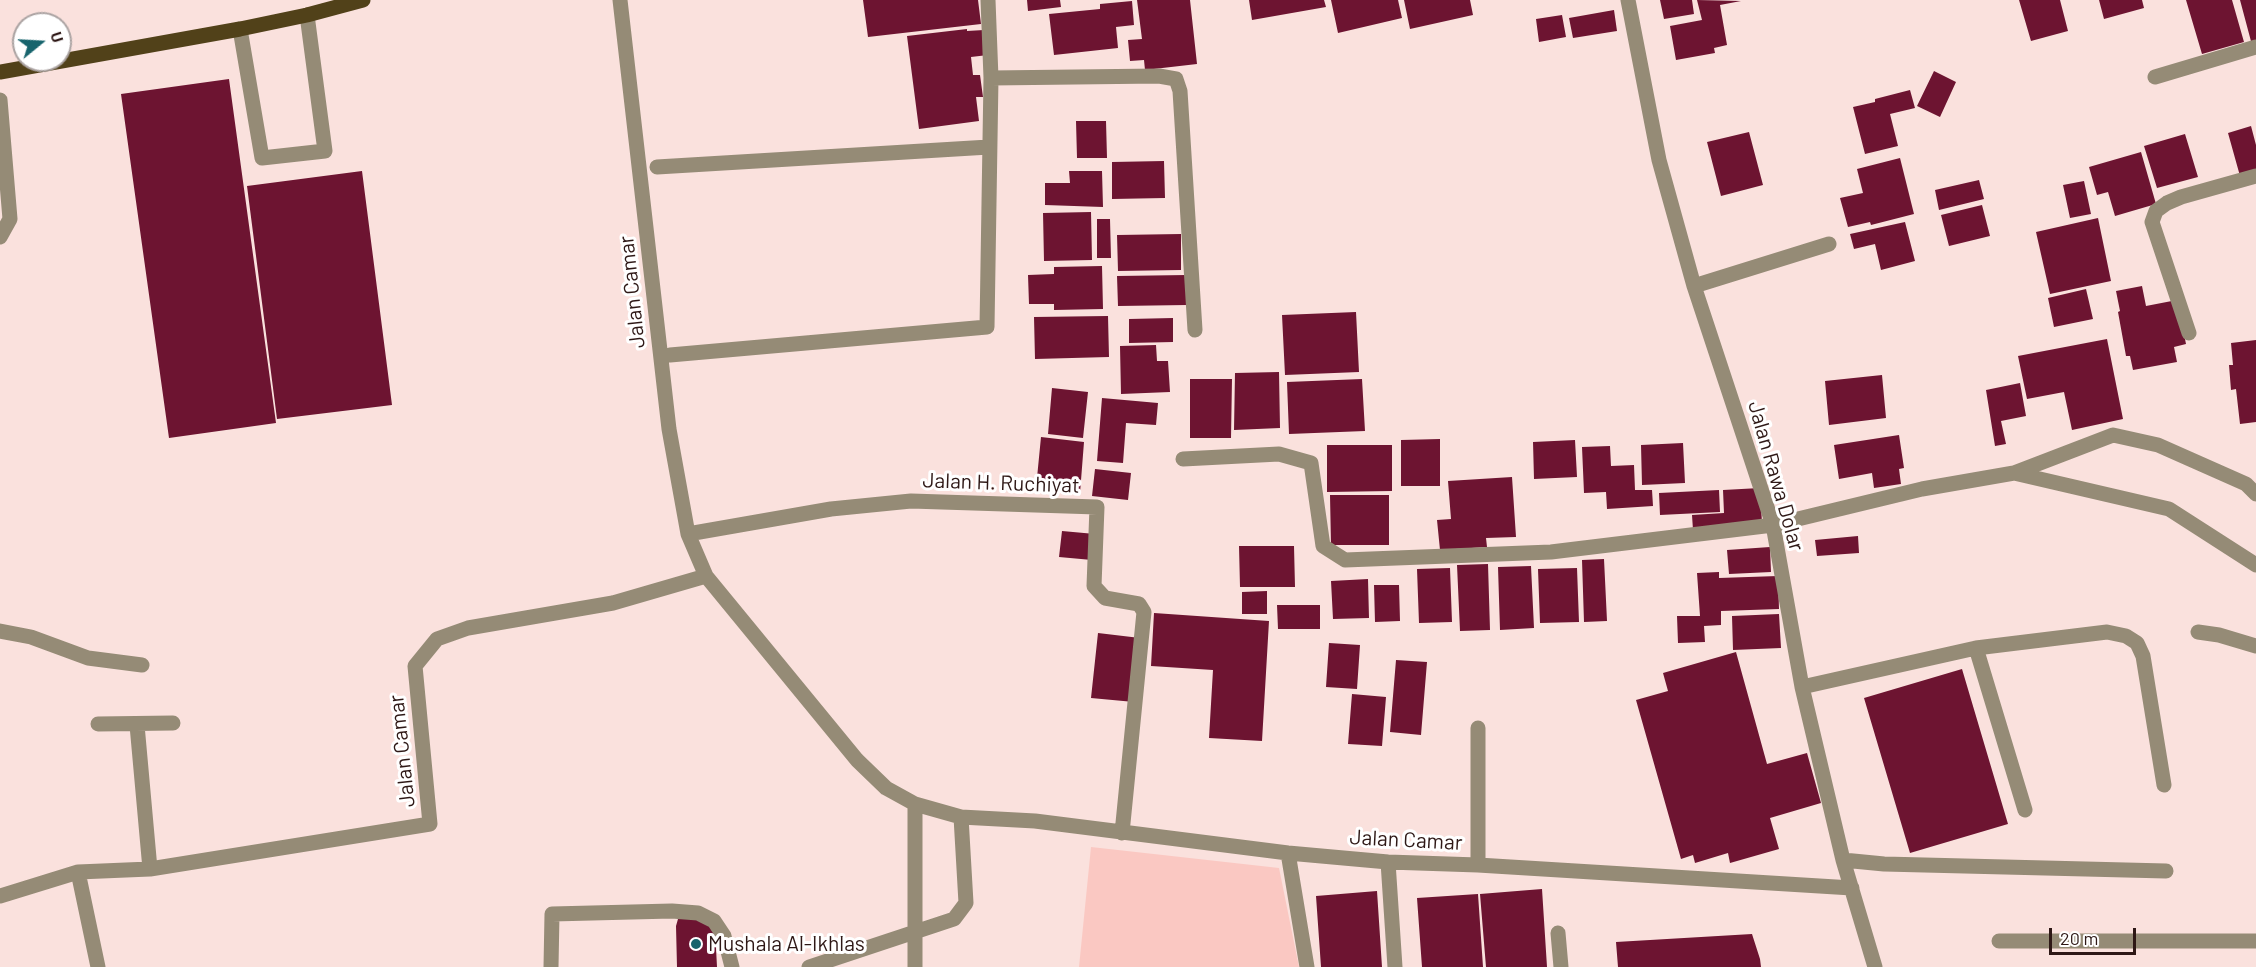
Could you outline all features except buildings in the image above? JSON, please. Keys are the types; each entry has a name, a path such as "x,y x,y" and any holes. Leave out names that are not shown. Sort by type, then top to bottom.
{"main road":[{"path":"0,72 240,29 363,0"}],"street":[{"name":"Jalan Camar","path":"620,0 669,429 688,534 706,576 856,760 886,788 915,804 961,817 1035,821 1288,853 1388,862 1478,865 1852,888"},
{"path":"670,355 987,327 991,78 988,0"},
{"name":"Jalan Rawa Dolar","path":"1628,0 1659,160 1694,285 1773,525 1803,687 1843,860 1875,967"},
{"path":"240,29 262,158 325,151 307,15"},
{"path":"2155,77 2256,47"},
{"path":"991,78 1159,76 1176,79 1180,91 1195,330"},
{"path":"0,100 10,219 0,237"},
{"path":"657,167 989,147"},
{"path":"2188,333 2152,222 2156,211 2181,197 2256,176"},
{"path":"1694,285 1829,244"},
{"path":"1183,459 1280,454 1311,463 1323,546 1345,560 1551,552 1773,525 1922,489 2014,473 2113,435 2158,445 2246,484 2256,494"},
{"path":"2014,473 2169,508 2256,564"},
{"name":"Jalan H. Ruchiyat","path":"688,534 831,509 911,501 1097,507 1094,586 1105,598 1139,604 1144,612 1122,833"},
{"name":"Jalan Camar","path":"0,896 78,872 150,869 430,824 415,666 437,639 468,628 613,603 706,576"},
{"path":"0,632 31,637 88,658 142,665"},
{"path":"1803,687 1976,648 2107,632 2126,636 2137,643 2143,656 2164,785"},
{"path":"2198,632 2219,635 2256,646"},
{"path":"1976,648 2025,810"},
{"path":"98,724 172,723"},
{"path":"137,725 150,869"},
{"path":"1478,865 1479,728"},
{"path":"915,804 915,967"},
{"path":"809,967 954,919 966,903 961,817"},
{"path":"1288,853 1306,967"},
{"path":"1843,860 1884,864 2166,871"},
{"path":"1388,862 1395,967"},
{"path":"78,872 98,967"},
{"path":"551,967 552,914 672,911 698,913 714,921 724,936 732,967"},
{"path":"1558,933 1561,967"},
{"path":"1999,941 2256,941"}],"shaded area":[{"path":"1091,847 1279,868 1299,967 1079,967"}],"place":[{"name":"Mushala Al-Ikhlas","path":"696,944"}]}
